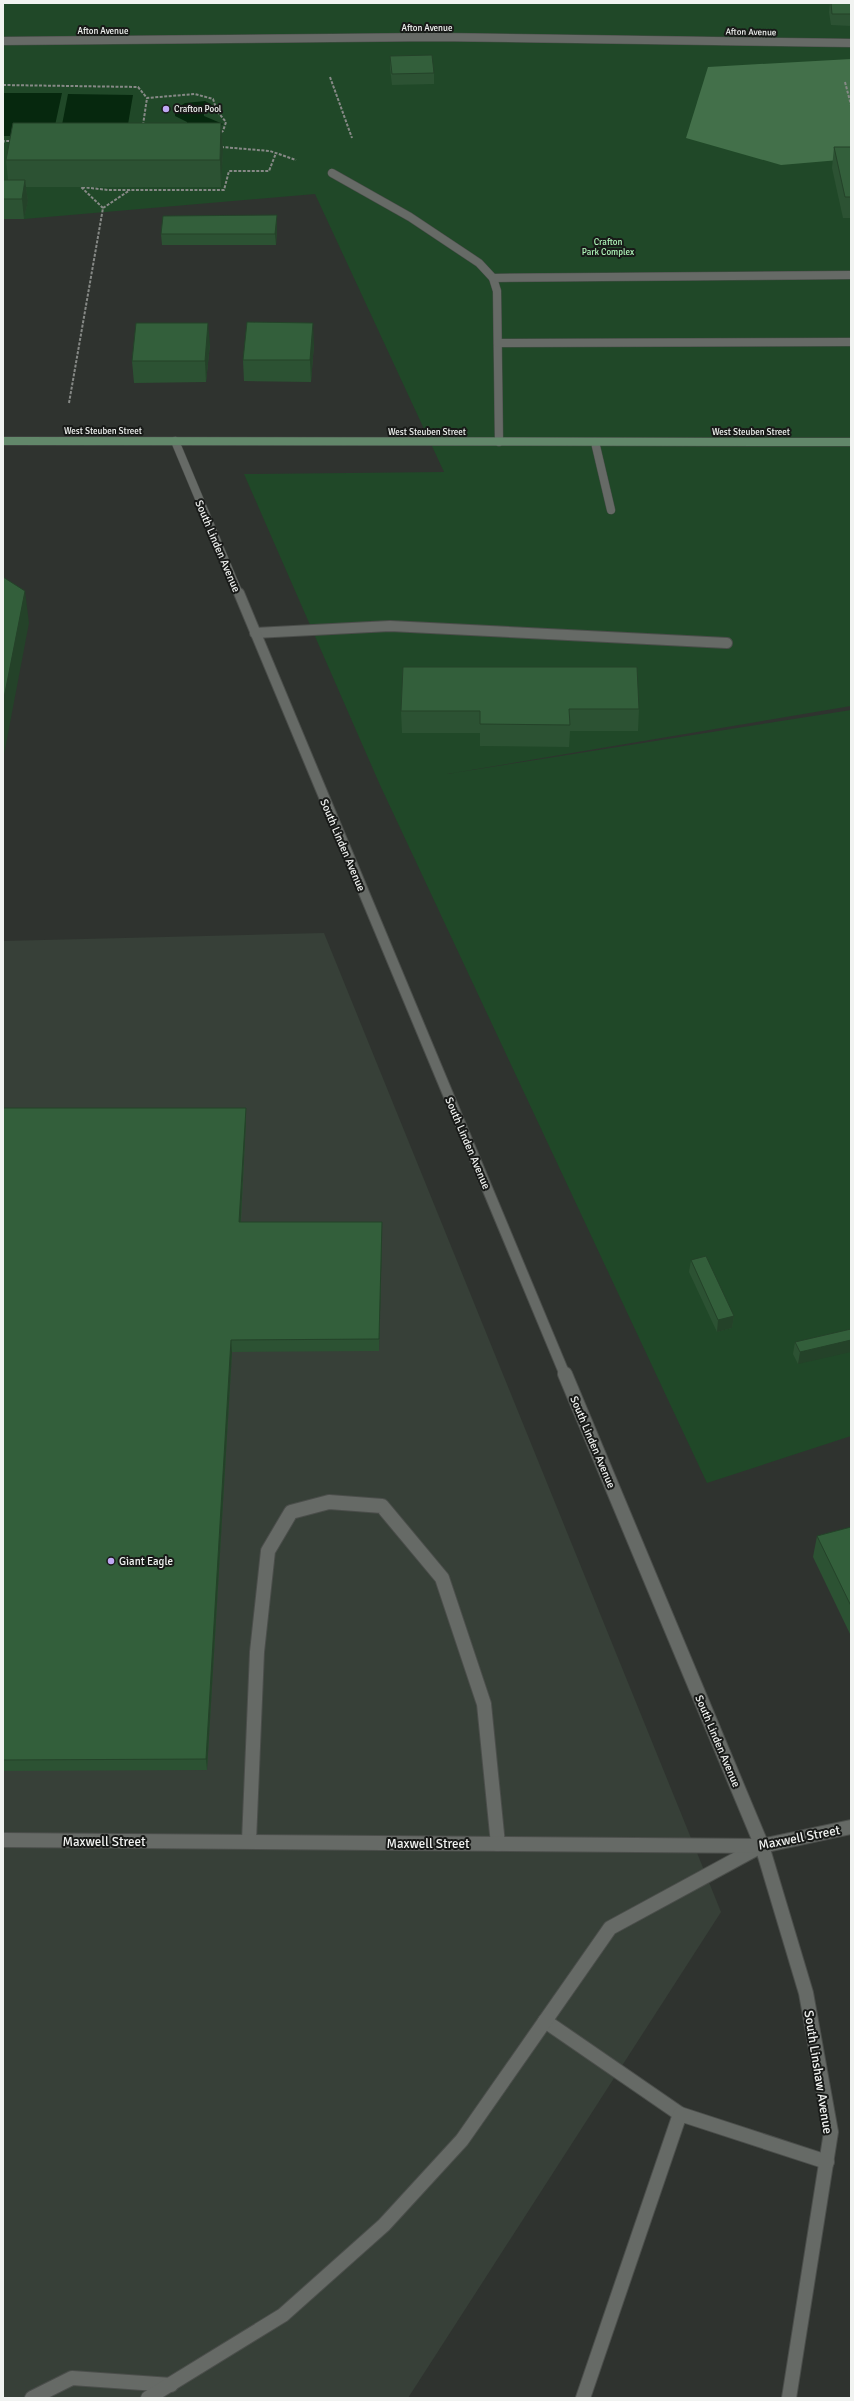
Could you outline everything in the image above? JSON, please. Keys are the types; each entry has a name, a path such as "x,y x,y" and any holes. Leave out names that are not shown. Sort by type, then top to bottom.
{"main road":[{"name":"West Steuben Street","path":"3,441 851,442"}],"street":[{"name":"Afton Avenue","path":"3,41 436,37 851,43"},
{"path":"332,173 368,195 416,221 479,263 493,278 497,291 499,442"},
{"path":"493,278 851,274"},
{"path":"498,343 851,342"},
{"name":"South Linden Avenue","path":"175,441 762,1846"},
{"path":"595,442 611,510"},
{"path":"255,633 390,626 727,643"},
{"path":"249,1841 257,1652 268,1551 291,1512 329,1502 382,1506 442,1578 484,1704 498,1844"},
{"name":"Maxwell Street","path":"3,1840 762,1846 851,1827"},
{"path":"148,2398 170,2391 283,2315 384,2225 462,2140 610,1928 762,1846"},
{"name":"South Linshaw Avenue","path":"762,1846 806,1993 831,2132 789,2398"},
{"path":"545,2021 680,2114 827,2162"},
{"path":"583,2398 680,2114"},
{"path":"32,2398 72,2378 170,2391"}],"path":[{"path":"316,39 349,129 368,195"},
{"path":"3,85 138,87 147,98 142,128"},
{"path":"147,98 195,94 213,99 217,111 226,122 223,131 217,134"},
{"path":"3,143 4,141 20,142"},
{"path":"219,147 276,153 332,173"},
{"path":"103,208 81,187 131,190 224,190 229,172 269,171 276,153"},
{"path":"68,409 103,208 131,190"}],"shaded area":[{"path":"851,59 851,159 781,165 686,138 708,67"},
{"path":"3,93 62,93 54,130 61,130 68,94 133,95 126,136 3,136"},
{"path":"205,101 213,107 204,114 204,116 223,124 215,131 187,126 187,122 175,116 175,109 185,103"},
{"path":"324,933 721,1912 408,2398 3,2398 3,941"}],"green space":[{"name":"Crafton Park Complex","path":"3,3 851,3 851,706 447,774 851,710 851,1436 707,1483 380,785 244,474 444,472 315,194 24,219 3,219"}],"building":[{"path":"831,3 851,3 851,14 832,14"},
{"path":"432,55 434,73 392,74 390,56"},
{"path":"13,123 221,123 220,160 6,160"},
{"path":"834,147 851,147 851,197 845,197"},
{"path":"3,180 25,180 22,199 3,199"},
{"path":"277,215 275,234 161,234 163,216"},
{"path":"247,322 313,323 310,360 243,360"},
{"path":"136,323 208,323 205,361 132,361"},
{"path":"3,577 25,591 3,703"},
{"path":"403,667 637,667 639,709 569,709 570,725 480,724 480,711 401,711"},
{"name":"Giant Eagle","path":"3,1108 246,1108 239,1222 382,1222 379,1339 231,1340 206,1759 3,1760"},
{"path":"706,1256 734,1316 718,1320 691,1260"},
{"path":"851,1329 851,1340 800,1352 795,1342"},
{"path":"851,1527 851,1606 817,1536"}],"place":[{"name":"Crafton Pool","path":"166,109"},
{"name":"Giant Eagle","path":"111,1561"}]}
